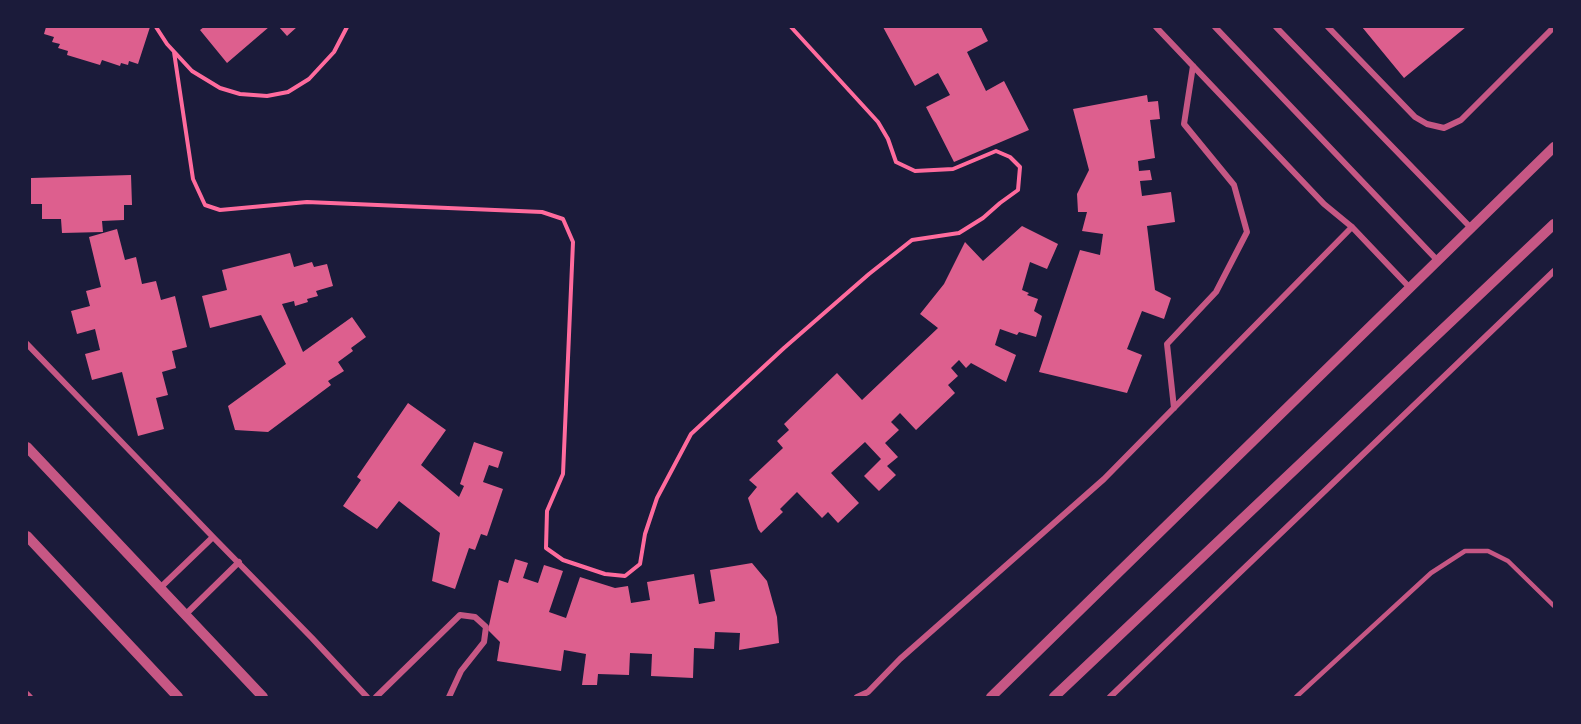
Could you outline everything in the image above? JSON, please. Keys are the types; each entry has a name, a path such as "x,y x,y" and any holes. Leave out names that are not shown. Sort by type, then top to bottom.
{"street":[{"path":"1156,27 1324,204 1352,227 1410,288"},
{"path":"1215,27 1438,261"},
{"path":"1276,27 1472,229"},
{"path":"1328,27 1415,117 1427,124 1444,128 1461,120 1554,27"},
{"path":"1174,408 1167,344 1216,292 1247,232 1234,185 1184,124 1193,66"},
{"path":"991,697 1554,147"},
{"path":"1054,697 1554,224"},
{"path":"857,697 868,692 900,659 1104,479 1352,227"},
{"path":"1110,697 1554,272"},
{"path":"27,345 367,697"},
{"path":"27,447 263,697"},
{"path":"27,536 178,697"},
{"path":"160,588 213,537"},
{"path":"186,615 239,562"},
{"path":"376,697 460,615 475,617 486,627 484,642 461,671 449,697"},
{"path":"27,694 30,697"}],"lane":[{"path":"1296,697 1431,573 1465,551 1488,551 1508,561 1554,606"}],"path":[{"path":"156,27 174,52 192,71 220,88 240,94 267,96 288,92 309,79 334,52 347,27"},
{"path":"174,52 193,179 205,205 220,210 307,202 542,212 563,219 573,242 563,474 547,512 546,548 563,560 605,574 625,576 640,564 645,534 657,498 691,434 784,348 912,240 959,232 983,219 1000,202 1018,190 1020,167 1010,157 996,152 953,169 915,171 896,162 888,139 878,122 791,27"}],"building":[{"path":"46,27 150,27 138,64 129,61 128,65 121,63 120,66 102,60 100,65 67,55 68,51 58,48 60,44 52,42 54,37 44,34"},
{"path":"204,27 269,27 227,63 200,30"},
{"path":"279,27 297,27 287,36"},
{"path":"883,27 981,27 988,41 967,52 986,91 1004,81 1029,130 954,162 926,107 950,95 938,73 915,86"},
{"path":"1362,27 1466,27 1404,78"},
{"path":"1147,95 1148,102 1158,101 1160,119 1150,120 1155,158 1138,161 1139,171 1150,170 1152,180 1140,181 1142,196 1171,192 1175,222 1147,226 1155,290 1171,298 1164,319 1142,311 1127,349 1142,355 1127,393 1039,372 1080,250 1100,255 1103,234 1082,231 1087,212 1078,212 1077,194 1089,170 1073,109"},
{"path":"131,175 132,205 124,205 124,220 102,221 103,232 62,233 61,219 42,219 42,204 31,204 31,178"},
{"path":"1022,226 1058,244 1047,269 1030,262 1022,290 1029,293 1027,295 1038,299 1034,311 1042,316 1036,337 1019,332 1017,335 1000,329 995,345 1016,355 1006,382 971,363 966,368 959,360 951,368 958,376 948,385 955,393 916,430 900,413 891,422 899,430 885,443 898,457 887,466 896,475 879,491 864,476 881,459 865,442 831,473 859,503 838,523 828,512 822,518 797,492 780,509 783,512 761,533 748,498 757,487 749,480 783,448 777,441 789,430 784,424 837,373 862,400 938,328 920,314 944,284 965,242 983,261"},
{"path":"117,229 125,260 136,257 142,284 156,281 161,300 175,296 187,347 172,351 176,368 162,372 168,395 156,398 164,429 138,436 122,372 92,380 85,354 100,350 95,329 77,334 71,311 90,306 86,291 101,287 89,237"},
{"path":"290,253 294,267 312,262 314,267 327,264 333,286 316,291 318,296 307,299 308,302 295,306 294,301 282,304 303,352 352,317 366,337 338,362 344,371 328,381 331,385 268,432 235,430 228,406 286,364 261,315 210,328 202,296 227,290 222,270"},
{"path":"408,403 446,430 421,465 459,497 464,486 460,484 474,442 503,452 498,468 489,465 483,482 503,489 487,536 481,534 475,550 469,548 455,589 432,581 440,533 399,501 377,529 343,506 361,480 357,477"},
{"path":"515,559 528,563 523,578 538,583 544,565 563,571 549,612 566,618 580,577 615,588 628,586 631,603 650,600 647,582 694,574 699,604 715,601 710,570 752,563 767,581 777,617 779,643 739,650 740,633 715,632 714,649 694,648 693,678 651,676 652,654 630,653 629,675 598,674 597,685 582,685 586,654 564,650 561,671 497,661 500,642 488,630 499,580 508,583"}]}
